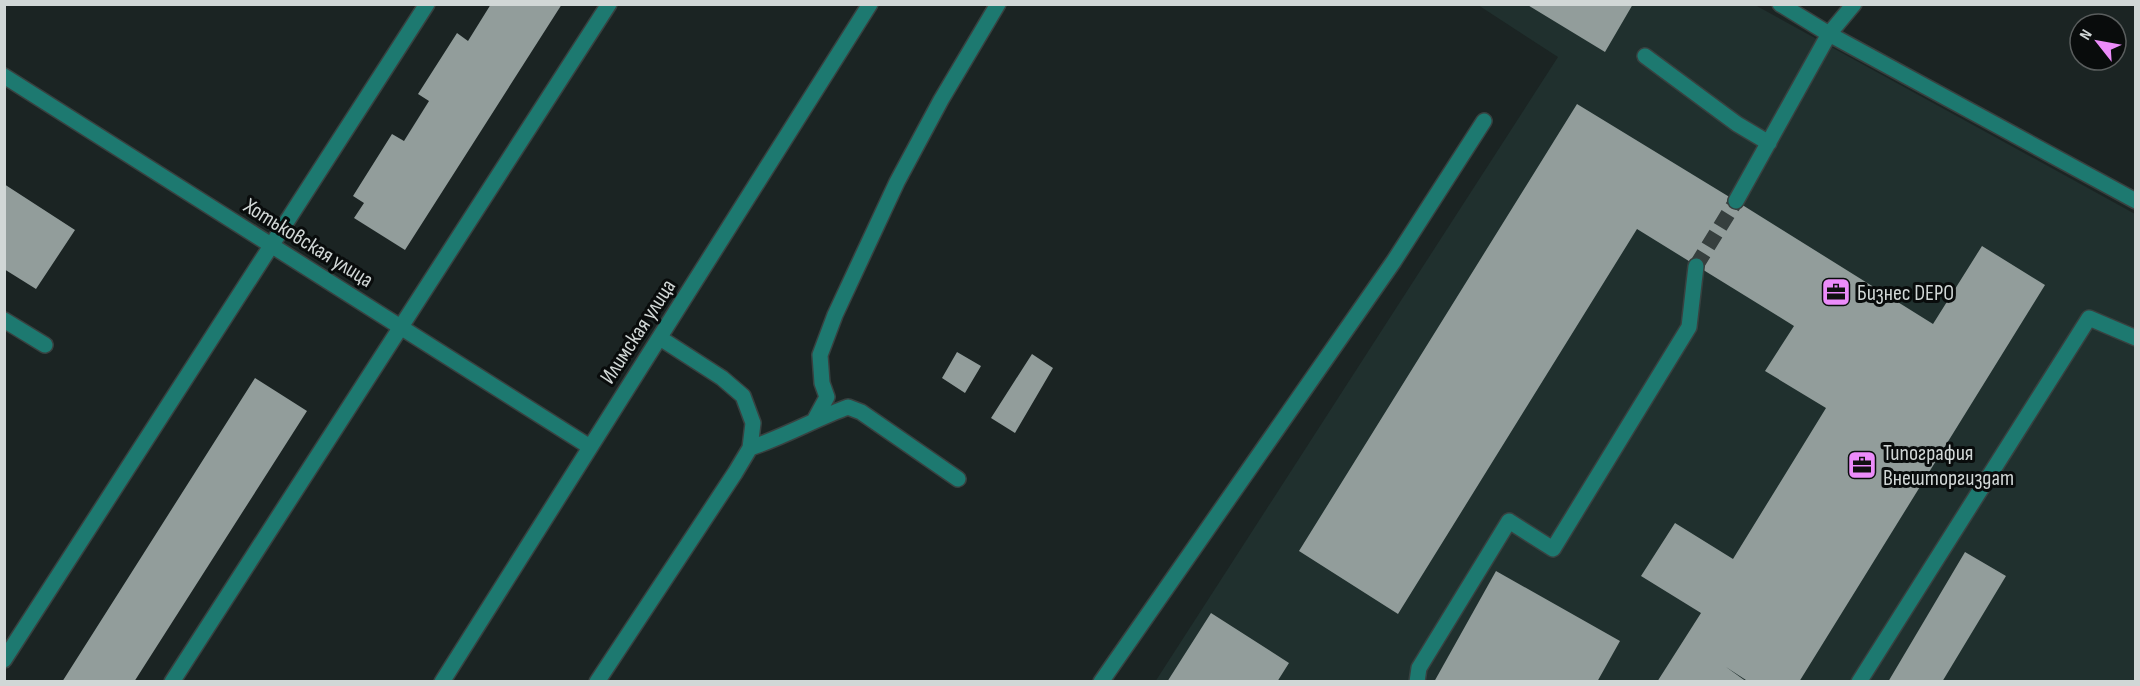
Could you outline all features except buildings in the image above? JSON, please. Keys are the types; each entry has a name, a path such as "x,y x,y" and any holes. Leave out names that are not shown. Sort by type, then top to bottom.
{"street":[{"path":"4,660 427,4"},
{"path":"172,681 609,4"},
{"name":"Илимская улица","path":"442,681 870,4"},
{"path":"815,419 827,397 822,383 820,355 835,315 897,182 941,100 998,4"},
{"path":"1780,4 1829,34 2136,201"},
{"path":"1736,201 1829,34 1854,4"},
{"path":"1645,56 1737,124 1769,142"},
{"name":"Хотьковская улица","path":"4,76 590,447"},
{"path":"1101,681 1387,271 1484,121"},
{"path":"1417,681 1419,668 1509,521 1553,549 1689,327 1696,266"},
{"path":"1859,681 2089,318 2136,338"},
{"path":"4,320 45,345"},
{"path":"597,681 750,448 753,423 743,396 722,378 660,338"},
{"path":"750,448 848,407 861,412 958,479"}],"shaded area":[{"path":"1478,5 1755,5 2135,214 2135,681 1155,682 1558,57"}],"tunnel":[{"path":"1696,266 1736,201"}],"place":[{"name":"Бизнес DEPO","path":"1836,292"},
{"name":"Типография Внешторгиздат","path":"1862,465"}]}
